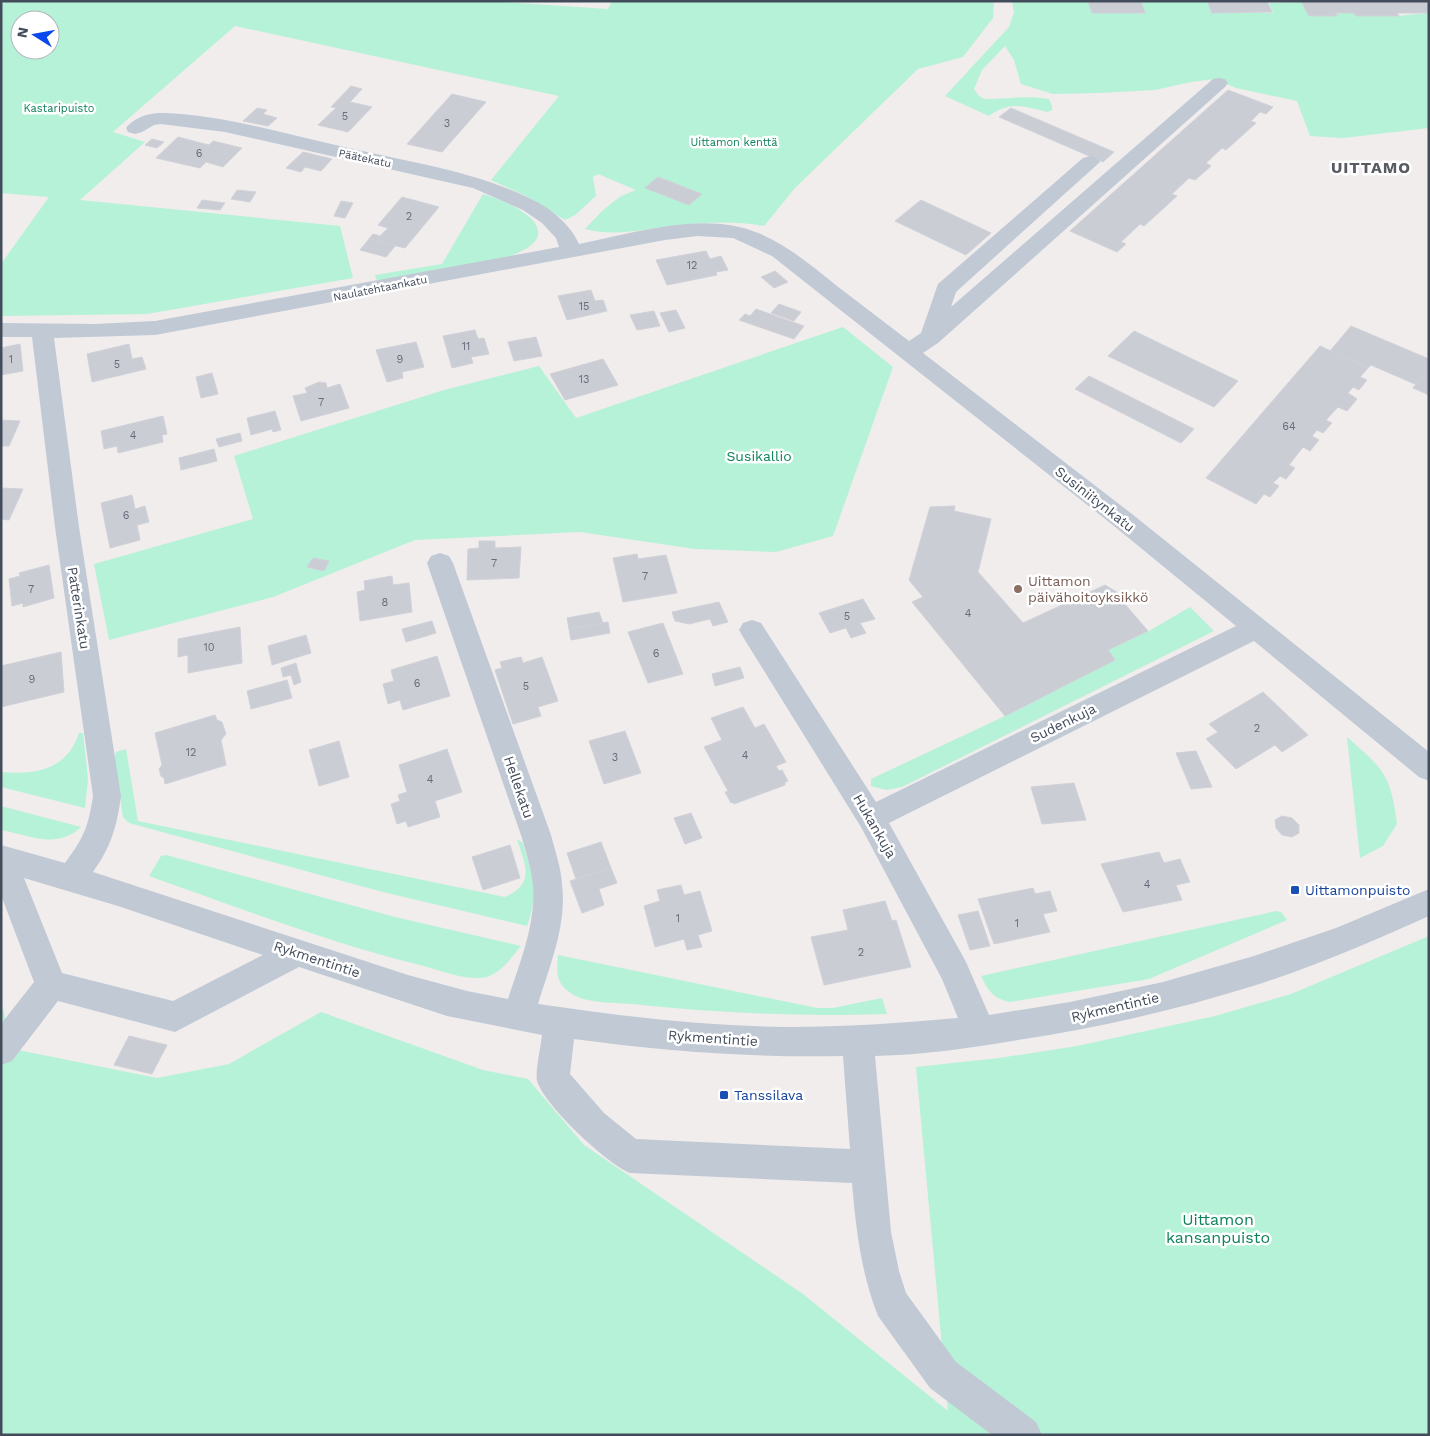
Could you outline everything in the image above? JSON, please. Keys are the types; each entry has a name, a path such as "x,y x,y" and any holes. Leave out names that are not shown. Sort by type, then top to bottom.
{"street":[{"path":"910,352 930,338 1219,83"},
{"name":"Päätekatu","path":"135,128 149,120 160,118 225,126 479,184 530,206 549,219 565,236 572,252"},
{"path":"930,338 946,289 1090,162"},
{"name":"Naulatehtaankatu","path":"1,330 135,330 172,325 691,230 728,230 756,237"},
{"name":"Susiniitynkatu","path":"756,237 779,251 910,352 1123,520 1429,769"},
{"name":"Patterinkatu","path":"42,331 66,527 107,796 103,824 93,848 72,877"},
{"name":"Hellekatu","path":"440,563 536,835 546,869 548,892 543,936 518,1016"},
{"name":"Sudenkuja","path":"871,818 1256,628"},
{"name":"Hukankuja","path":"752,630 871,818 955,972 980,1032"},
{"path":"2,858 52,985"},
{"name":"Rykmentintie","path":"2,858 72,877 463,1005 518,1016 692,1038 782,1041 858,1041 980,1032 1116,1009 1193,989 1292,958 1429,902"},
{"path":"52,985 175,1017 298,952"},
{"path":"1,1050 52,985"},
{"path":"560,1022 553,1079 592,1125 630,1156 868,1167"},
{"path":"858,1041 874,1232 881,1271 891,1303 943,1375 1023,1435"}],"green space":[{"name":"Kastaripuisto","path":"1,1 491,1 608,9 612,1 994,1 993,18 963,57 918,69 795,188 764,226 719,223 618,232 585,229 603,210 621,196 636,190 598,174 593,177 596,196 575,215 565,220 524,195 491,180 559,96 235,26 113,132 145,142 80,200 340,226 353,278 147,314 1,316 1,264 49,197 1,193"},
{"path":"1012,1 1088,1 1092,13 1145,13 1141,1 1207,1 1212,13 1273,13 1269,3 1302,2 1309,16 1336,16 1335,13 1354,13 1356,16 1398,16 1428,13 1429,128 1343,138 1310,136 1297,101 1236,88 1215,79 1155,90 1053,94 1021,84 1014,60 1005,46 982,70 974,89 978,95 984,99 1025,97 1049,99 1052,110 1048,112 1011,106 989,116 945,96 1009,27 1014,12"},
{"path":"483,194 514,207 527,215 535,224 538,233 535,242 523,251 501,259 381,281 376,279 375,275 442,264"},
{"name":"Susikallio","path":"843,327 893,367 833,536 776,552 695,549 580,532 415,540 273,597 109,640 94,564 253,519 234,456 444,390 539,366 576,418"},
{"path":"1190,607 1214,631 902,787 886,790 871,786 871,779 1005,716 1115,660 1108,650 1149,631"},
{"path":"79,733 83,733 88,779 85,808 1,787 1,772 38,771 49,768 67,755"},
{"path":"1347,737 1377,765 1383,774 1392,794 1397,824 1383,846 1360,858"},
{"path":"126,749 138,821 505,897 515,892 525,879 525,865 517,839 523,843 532,875 534,894 527,926 383,892 129,823 123,817 114,757 116,752"},
{"path":"1,806 81,827 72,834 53,839 43,839 1,830"},
{"path":"166,855 395,917 521,946 508,962 498,971 487,977 473,978 450,974 317,935 149,876 161,856"},
{"path":"1276,911 1281,912 1287,920 1149,979 1010,1002 992,994 981,976"},
{"name":"Uittamon kansanpuisto","path":"1429,936 1429,1435 1,1435 1,1001 13,1049 157,1078 229,1064 321,1012 483,1070 528,1079 584,1145 803,1294 948,1411 916,1067 999,1058 1077,1046 1215,1016 1291,994"},
{"path":"558,955 817,1008 833,1008 882,998 887,1014 759,1014 591,1001 575,996 561,984 557,971"}],"building":[{"path":"1088,1 1141,1 1145,13 1092,13"},
{"path":"1207,1 1267,1 1272,12 1212,13"},
{"path":"1301,1 1429,1 1429,15 1428,13 1397,13 1399,16 1356,16 1354,13 1335,13 1337,16 1309,16"},
{"path":"351,86 362,89 350,102 372,107 348,132 318,125 336,108 331,107"},
{"path":"1228,90 1273,107 1266,114 1260,112 1251,121 1256,123 1226,150 1222,148 1206,163 1211,166 1195,180 1189,178 1172,194 1177,196 1144,226 1140,224 1121,242 1126,244 1117,252 1070,231"},
{"path":"452,94 486,102 442,152 407,144"},
{"path":"257,108 267,110 263,114 277,118 268,126 243,121"},
{"path":"1011,108 1114,152 1103,162 999,117"},
{"path":"178,137 209,145 213,141 242,148 223,167 206,162 200,168 156,158"},
{"path":"152,139 164,142 157,148 145,145"},
{"path":"303,152 332,159 321,171 305,167 301,172 286,168"},
{"path":"658,177 702,194 689,205 645,188"},
{"path":"237,190 256,192 250,202 231,199"},
{"path":"402,197 439,207 405,248 369,239 373,234 380,236 388,228 378,225"},
{"path":"202,200 225,203 220,210 197,208"},
{"path":"921,200 991,233 966,255 895,221"},
{"path":"341,201 353,203 345,218 334,216"},
{"path":"369,239 396,245 386,257 360,250"},
{"path":"706,251 710,259 721,256 728,270 716,272 717,275 667,285 656,260"},
{"path":"775,271 788,282 774,288 761,277"},
{"path":"591,290 595,301 603,300 607,311 567,320 558,296"},
{"path":"779,304 801,312 794,321 771,313"},
{"path":"756,309 804,326 794,339 739,320 745,314 750,316"},
{"path":"676,310 685,328 669,332 660,313"},
{"path":"654,311 660,326 637,330 630,315"},
{"path":"1351,326 1429,359 1429,369 1417,385 1371,365 1368,368 1330,351"},
{"path":"475,330 478,339 484,338 489,354 471,357 473,363 452,368 443,336"},
{"path":"1134,331 1238,381 1214,407 1108,356"},
{"path":"536,337 542,356 514,361 508,342"},
{"path":"416,342 424,367 402,372 403,378 387,382 376,350"},
{"path":"20,344 23,371 1,375 1,348"},
{"path":"129,344 132,359 142,357 146,369 92,382 87,354"},
{"path":"1320,346 1368,368 1360,377 1367,380 1359,390 1353,387 1348,393 1357,399 1347,411 1338,407 1326,420 1332,423 1323,433 1317,430 1312,436 1319,440 1310,451 1303,447 1289,465 1295,468 1286,479 1280,476 1273,483 1279,486 1270,497 1264,494 1256,504 1206,478"},
{"path":"603,359 618,385 565,400 550,374"},
{"path":"1429,369 1429,395 1413,388"},
{"path":"212,373 218,394 201,398 196,377"},
{"path":"1089,376 1194,429 1181,443 1075,389"},
{"path":"319,382 326,383 327,388 340,384 349,408 301,421 293,396 307,393 305,388"},
{"path":"275,411 281,430 273,432 272,429 251,435 247,418"},
{"path":"163,416 167,434 162,435 163,442 118,453 117,446 104,449 101,431"},
{"path":"1,420 20,421 9,446 1,446"},
{"path":"240,433 242,441 219,447 216,439"},
{"path":"214,449 217,461 181,470 179,458"},
{"path":"1,488 23,489 9,520 1,519"},
{"path":"132,495 135,509 145,506 149,522 137,525 140,540 110,548 101,503"},
{"path":"955,506 954,511 991,519 978,572 1023,623 1105,585 1128,599 1124,603 1148,631 1108,650 1115,660 1005,716 912,602 923,597 909,580 930,507"},
{"path":"479,541 495,541 495,548 521,547 519,578 467,580 468,549 479,548"},
{"path":"637,554 638,559 666,555 677,593 623,602 613,558"},
{"path":"313,558 329,561 324,571 307,567"},
{"path":"49,565 54,598 23,607 23,603 12,606 9,579 20,576 19,573"},
{"path":"392,576 393,585 409,583 412,612 360,621 357,592 365,590 364,581"},
{"path":"863,599 875,619 860,623 866,633 851,638 846,628 830,633 819,613"},
{"path":"719,602 728,622 713,626 710,619 689,624 675,621 672,612"},
{"path":"599,612 603,623 569,629 567,618"},
{"path":"432,621 436,633 406,642 402,629"},
{"path":"608,622 610,633 571,640 569,629"},
{"path":"663,623 683,674 648,683 628,632"},
{"path":"240,627 242,663 188,673 188,655 178,657 178,639"},
{"path":"306,635 311,653 272,665 268,646"},
{"path":"61,652 64,692 1,707 1,666"},
{"path":"437,656 450,696 403,710 400,700 388,704 383,684 394,681 391,670"},
{"path":"521,657 523,663 542,657 558,701 538,707 541,716 513,724 495,670 502,668 500,662"},
{"path":"296,663 301,682 294,685 291,675 283,677 281,668"},
{"path":"740,667 744,678 715,686 712,674"},
{"path":"287,680 292,698 251,709 247,691"},
{"path":"1263,692 1308,735 1282,752 1275,745 1236,769 1206,739 1218,732 1209,724"},
{"path":"743,707 755,728 764,724 786,762 776,766 779,771 782,770 788,781 785,782 785,785 734,804 733,802 731,803 725,792 728,791 704,747 722,740 711,718"},
{"path":"215,715 217,720 222,722 226,734 221,740 226,765 165,784 159,769 162,765 155,733"},
{"path":"625,731 641,773 604,784 589,741"},
{"path":"339,741 349,777 319,786 309,750"},
{"path":"447,749 462,792 435,801 440,817 408,827 406,821 397,824 391,804 400,801 398,795 407,792 399,765"},
{"path":"1196,751 1212,787 1191,789 1176,753"},
{"path":"1074,783 1086,820 1042,824 1031,787"},
{"path":"691,813 702,838 685,844 674,818"},
{"path":"1282,816 1292,818 1299,825 1299,833 1292,837 1282,835 1276,828 1275,820"},
{"path":"601,842 611,868 576,879 567,853"},
{"path":"510,845 520,878 483,890 472,857"},
{"path":"1159,852 1164,863 1180,859 1190,882 1176,885 1182,900 1123,912 1101,864"},
{"path":"611,868 617,883 599,889 604,905 582,913 570,881"},
{"path":"681,885 684,895 700,891 712,931 698,935 702,947 687,950 684,939 655,947 644,906 660,901 657,890"},
{"path":"1033,888 1035,894 1050,891 1057,911 1043,914 1050,932 994,944 978,899"},
{"path":"885,901 892,921 896,920 911,967 824,985 811,937 848,930 843,910"},
{"path":"978,911 990,946 970,950 958,915"},
{"path":"129,1036 167,1045 152,1074 114,1065"}],"place":[{"name":"Uittamon päivähoitoyksikkö","path":"1018,589"},
{"name":"Uittamonpuisto","path":"1295,890"},
{"name":"Tanssilava","path":"724,1095"}],"district":[{"name":"UITTAMO","path":"1371,167"}],"park label":[{"name":"Uittamon kenttä","path":"734,142"}]}
